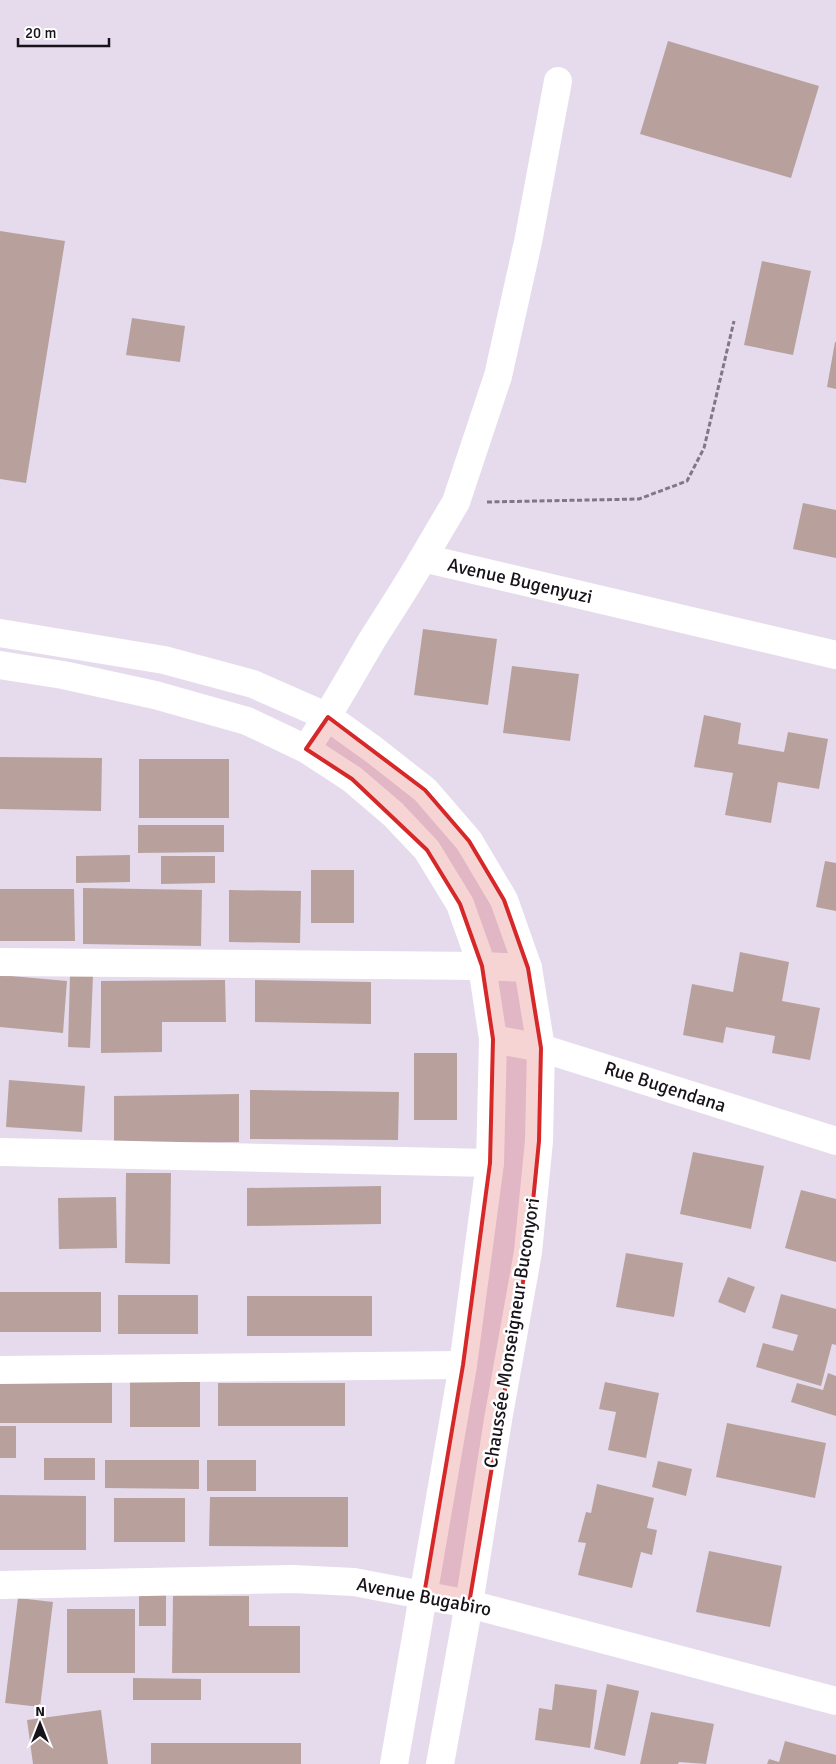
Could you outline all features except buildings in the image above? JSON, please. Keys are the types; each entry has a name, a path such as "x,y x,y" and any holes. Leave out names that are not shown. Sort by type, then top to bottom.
{"street":[{"path":"423,558 456,502 498,376 528,242 558,81"},
{"name":"Avenue Bugenyuzi","path":"306,749 328,717 423,558 836,655"},
{"name":"Chaussée Monseigneur Buconyori","path":"0,633 164,660 252,684 328,717 425,790 469,841 504,900 528,968 541,1048 539,1141 528,1252 440,1764"},
{"path":"0,665 63,675 155,695 248,722 306,749 352,779 392,814 427,850 460,904 482,966 493,1039 490,1163 463,1365 394,1764"},
{"path":"0,962 528,968"},
{"name":"Rue Bugendana","path":"493,1039 541,1048 836,1141"},
{"path":"0,1152 490,1163"},
{"path":"0,1370 463,1365"},
{"name":"Avenue Bugabiro","path":"0,1585 293,1579 354,1582 469,1604 836,1701"}],"path":[{"path":"456,502 640,499 687,481 704,448 734,321"}],"highlighted area":[{"path":"328,717 425,790 469,841 504,900 528,968 541,1048 539,1141 528,1252 469,1604 424,1595 463,1365 490,1163 493,1039 482,966 460,904 427,850 352,779 306,749"}]}
